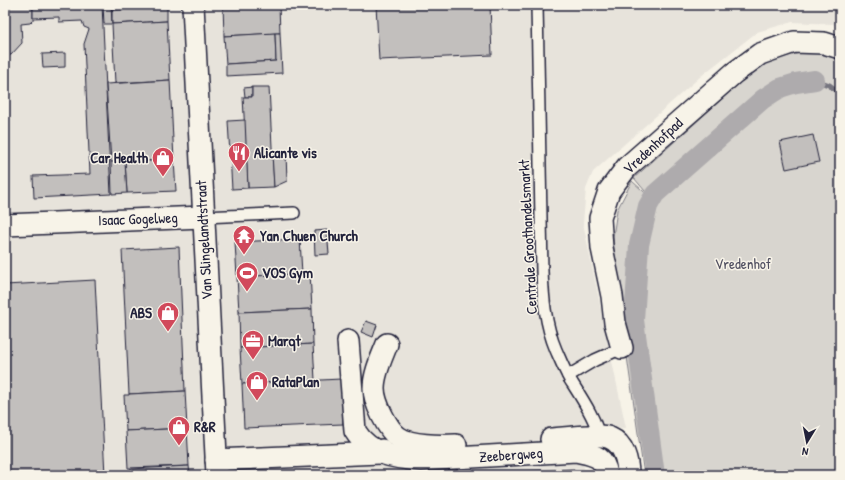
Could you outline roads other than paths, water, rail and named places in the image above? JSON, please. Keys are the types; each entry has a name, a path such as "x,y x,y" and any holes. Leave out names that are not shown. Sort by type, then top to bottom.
{"street":[{"name":"Van Slingelandtstraat","path":"193,5 216,467"},
{"name":"Vredenhofpad","path":"622,348 615,323 612,296 602,248 600,218 608,191 631,163 734,73 760,54 794,42 824,43 840,48"},
{"name":"Isaac Gogelweg","path":"5,224 203,217"},
{"name":"Zeebergweg","path":"348,341 355,431 362,441 380,453 403,459 421,460 576,451 599,443"},
{"path":"380,453 398,437 391,430 380,412 374,388 376,376 387,344"},
{"name":"Zeebergweg","path":"398,437 423,444 439,446 599,443"},
{"path":"607,475 602,462 599,443 614,440 622,448 628,467 628,475"},
{"name":"Zeebergweg","path":"216,467 380,453"}],"lane":[{"name":"Centrale Groothandelsmarkt","path":"537,5 543,298 548,324 555,348 568,376 594,422 599,443"},
{"name":"Isaac Gogelweg","path":"203,217 294,213"},
{"path":"568,376 595,360 622,348"}],"waterway":[{"path":"815,80 829,85 840,93"},
{"path":"655,475 634,320 639,245 648,206 655,194 763,99 780,88 796,83 815,80"}],"place":[{"name":"Alicante vis","path":"239,172"},
{"name":"Car Health","path":"163,178"},
{"name":"Yan Chuen Church","path":"244,256"},
{"name":"VOS Gym","path":"247,292"},
{"name":"ABS","path":"168,332"},
{"name":"Marqt","path":"253,360"},
{"name":"RataPlan","path":"257,402"},
{"name":"R&R","path":"179,446"}],"park label":[{"name":"Vredenhof","path":"743,264"}]}
